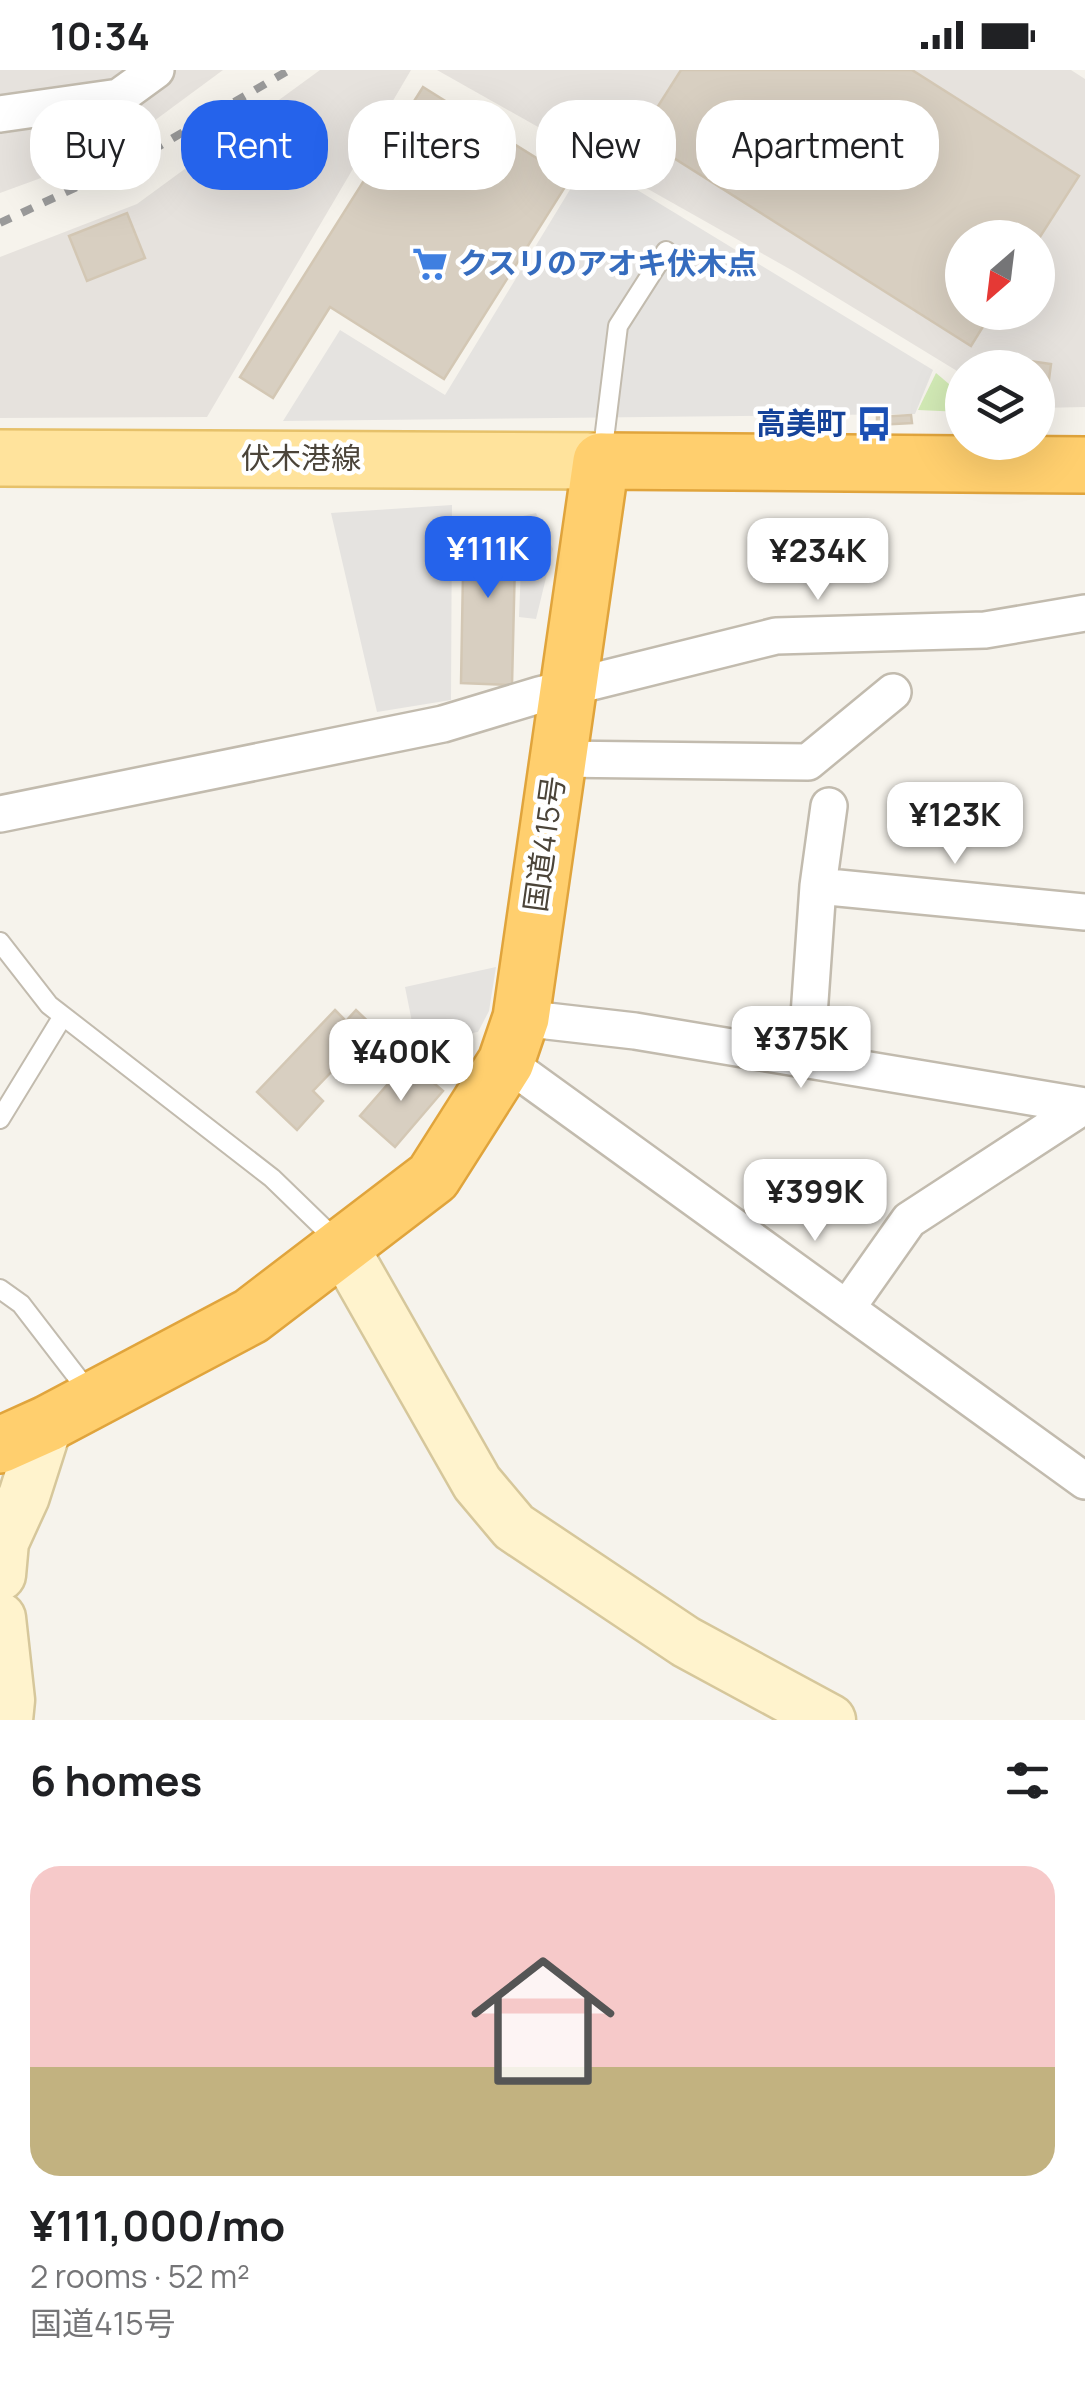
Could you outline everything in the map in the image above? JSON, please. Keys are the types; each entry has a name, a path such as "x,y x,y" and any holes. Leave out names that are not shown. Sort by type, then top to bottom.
{"highway":[{"path":"602,461 1085,465"},
{"name":"国道415号","path":"24,1434 252,1316 433,1176 514,1040 602,461"}],"main road":[{"name":"伏木港線","path":"0,458 602,461"}],"street":[{"path":"0,114 118,96 156,70"},
{"path":"0,814 443,724 568,686 776,636 985,630 1085,613"},
{"path":"557,759 808,762 892,692"},
{"path":"806,1060 818,886 830,806"},
{"path":"818,886 1085,912"},
{"path":"514,1040 636,1031 1084,1106"},
{"path":"514,1040 847,1308 1085,1482"},
{"path":"847,1308 909,1220 1084,1106"},
{"path":"341,1244 477,1484 514,1527 686,1642 830,1720"},
{"path":"0,1574 4,1542 24,1496 24,1434"},
{"path":"0,1618 8,1720"}],"lane":[{"path":"602,461 618,326 666,251"},
{"path":"0,942 49,1006 272,1178 341,1244"},
{"path":"0,1119 63,1016"},
{"path":"0,1290 21,1304 94,1399"}],"shaded area":[{"path":"0,70 223,70 161,116 161,100 30,100 30,182 0,193"},
{"path":"320,70 411,70 393,100 348,100 348,177 207,417 0,418 0,257 137,204 181,172 181,190 328,190 328,100 279,100"},
{"path":"437,70 1071,70 1085,79 1085,407 1055,408 1055,350 945,350 945,364 650,190 676,190 676,100 536,100 536,126 516,115 516,100 490,100"},
{"path":"570,190 637,190 933,370 915,414 283,421 340,330 445,395"},
{"path":"452,505 451,700 377,712 331,513"},
{"path":"536,513 553,549 536,619 519,617 523,516"},
{"path":"496,967 489,1011 478,1032 416,1042 405,987"}],"green space":[{"path":"936,373 945,381 945,411 918,410"}],"building":[{"path":"681,70 912,70 1079,176 1051,220 945,220 945,330 724,190 939,190 939,100 696,100 696,172 676,159 676,100 662,100"},
{"path":"423,87 444,100 415,100"},
{"path":"516,145 536,158 536,190 563,190 444,379 330,307 273,398 240,377 358,190 516,190"},
{"path":"127,213 145,258 87,281 69,236"},
{"path":"946,330 981,330 971,346"},
{"path":"911,415 912,423 877,425 877,417"},
{"path":"464,518 516,519 512,685 461,683"},
{"path":"335,1010 346,1021 356,1010 378,1031 341,1070 337,1066 313,1091 323,1101 297,1130 257,1092"},
{"path":"408,1061 443,1091 395,1147 360,1116"}],"railway":[{"path":"0,223 139,158 289,70"}],"place":[{"name":"クスリのアオキ伏木点","path":"430,264"},
{"name":"高美町","path":"874,424"}]}
